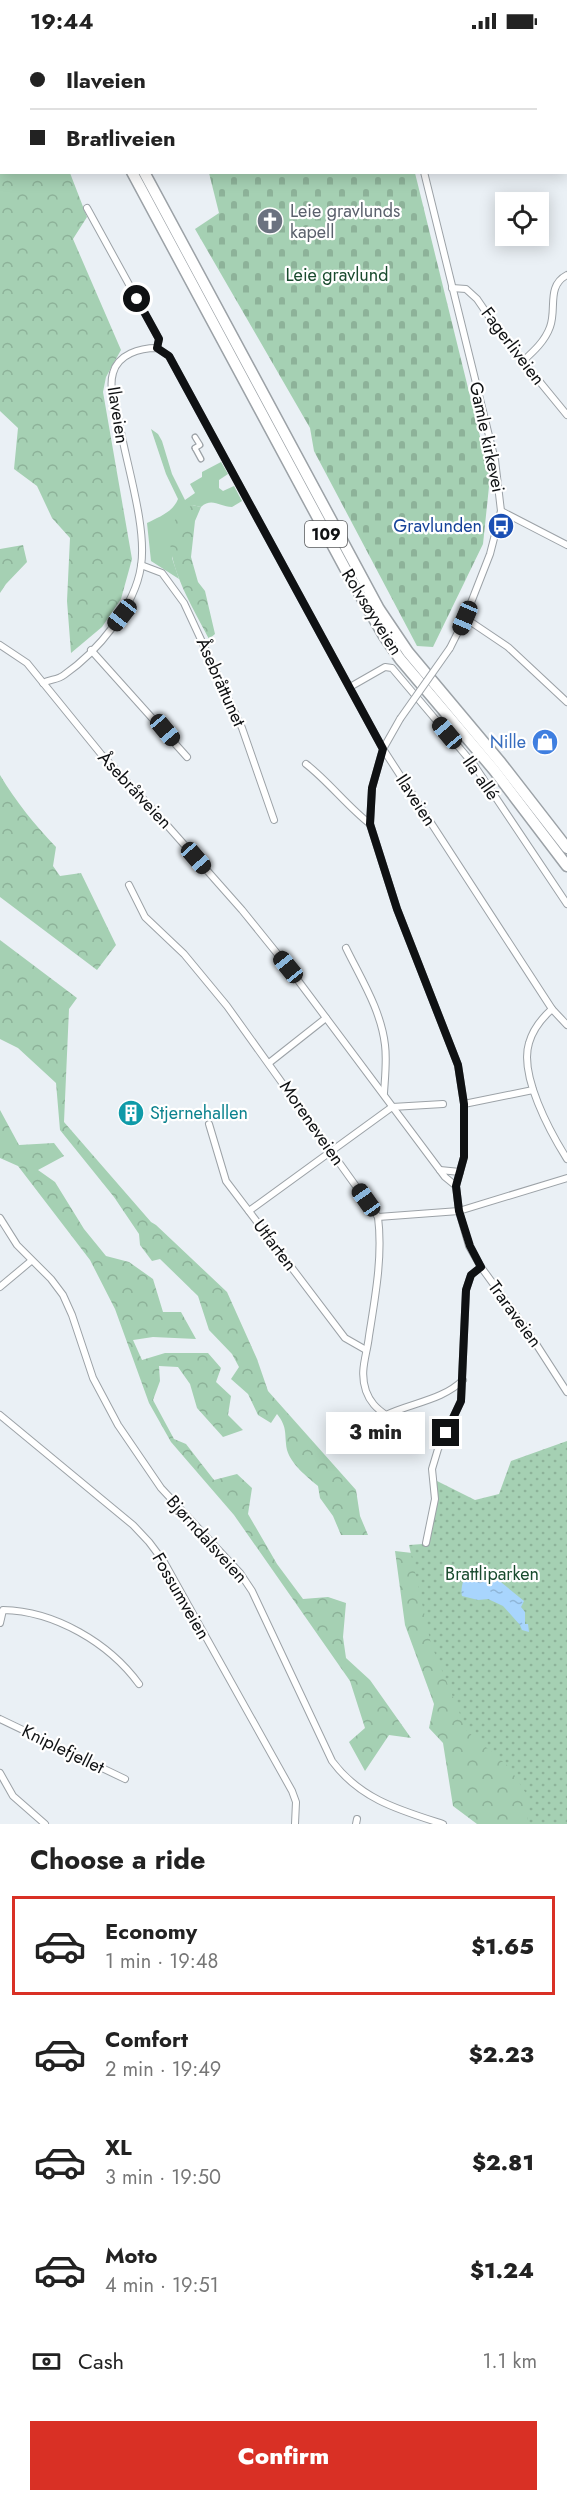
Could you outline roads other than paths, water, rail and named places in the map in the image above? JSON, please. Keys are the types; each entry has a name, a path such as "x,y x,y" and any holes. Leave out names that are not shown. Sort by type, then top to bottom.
{"main road":[{"name":"Rolvsøyveien","path":"133,174 375,621 400,659 494,770 567,866"},
{"name":"Rolvsøyveien","path":"145,174 379,609 408,652 501,763 567,848"}],"street":[{"name":"Gamle kirkevei","path":"383,749 400,719 450,648 465,618 490,554 501,511 495,460 424,174"},
{"name":"Ilaveien","path":"87,208 159,339 157,348"},
{"path":"523,361 547,335 552,324 554,292 558,281 567,274"},
{"name":"Fagerliveien","path":"452,288 466,289 477,299 503,337 567,415"},
{"name":"Ilaveien","path":"43,683 63,676 91,651 130,603 141,565 140,524 115,407 113,375 119,363 131,353 141,349 157,348 169,356 383,749 552,1008 567,1025"},
{"path":"195,437 200,445 195,448 201,459"},
{"path":"501,511 567,545"},
{"name":"Åsebråttunet","path":"141,565 162,573 188,611 242,728 274,820"},
{"path":"465,618 508,647 567,702"},
{"name":"Åsebråtveien","path":"0,645 27,663 101,754 242,910 384,1093 439,1170 456,1186"},
{"path":"91,651 187,757"},
{"name":"Ila allé","path":"350,687 385,667 392,668 474,765 567,904"},
{"name":"Traraveien","path":"383,749 372,788 370,824 397,909 458,1065 464,1104 464,1157 456,1186 459,1211 470,1246 481,1267 519,1317 567,1392"},
{"path":"306,764 370,824"},
{"name":"Moreneveien","path":"129,885 146,917 183,954 227,1006 378,1216"},
{"path":"346,948 374,1005 386,1046 384,1093"},
{"path":"552,1008 535,1028 528,1044 527,1061 533,1090 556,1141 567,1159"},
{"path":"269,1063 326,1018"},
{"path":"464,1104 533,1090"},
{"path":"249,1211 392,1107 443,1104"},
{"name":"Utfarten","path":"209,1125 226,1181 345,1338 366,1350"},
{"path":"439,1170 460,1172"},
{"path":"463,1380 449,1392 408,1405 386,1415 376,1408 365,1390 362,1365 378,1269 380,1232 378,1216 459,1211 567,1178"},
{"name":"Bjørndalsveien","path":"0,1218 10,1235 31,1261 51,1279 63,1295 93,1378 118,1425 161,1488 240,1573 252,1591 332,1761 343,1776 362,1792 404,1811 442,1824"},
{"path":"0,1287 31,1261"},
{"path":"426,1543 435,1499 432,1469 438,1449 461,1401 466,1290 471,1275 481,1267"},
{"name":"Fossumveien","path":"0,1415 133,1525 164,1562 292,1791 296,1802 295,1824"},
{"path":"0,1623 3,1610 40,1616 67,1627 109,1652 124,1664 139,1684"},
{"name":"Kniplefjellet","path":"0,1719 125,1779"},
{"path":"0,1773 13,1796 45,1824"}],"water":[{"path":"480,1565 524,1601 521,1607 525,1612 525,1624 528,1624 529,1632 522,1630 503,1606 488,1599 478,1600 462,1596 466,1573 471,1568"}],"place":[{"name":"Leie gravlunds kapell","path":"270,221"},
{"name":"Gravlunden","path":"501,526"},
{"name":"Nille","path":"545,742"},
{"name":"Stjernehallen","path":"131,1113"}],"park label":[{"name":"Leie gravlund","path":"337,275"},
{"name":"Brattliparken","path":"492,1574"}]}
